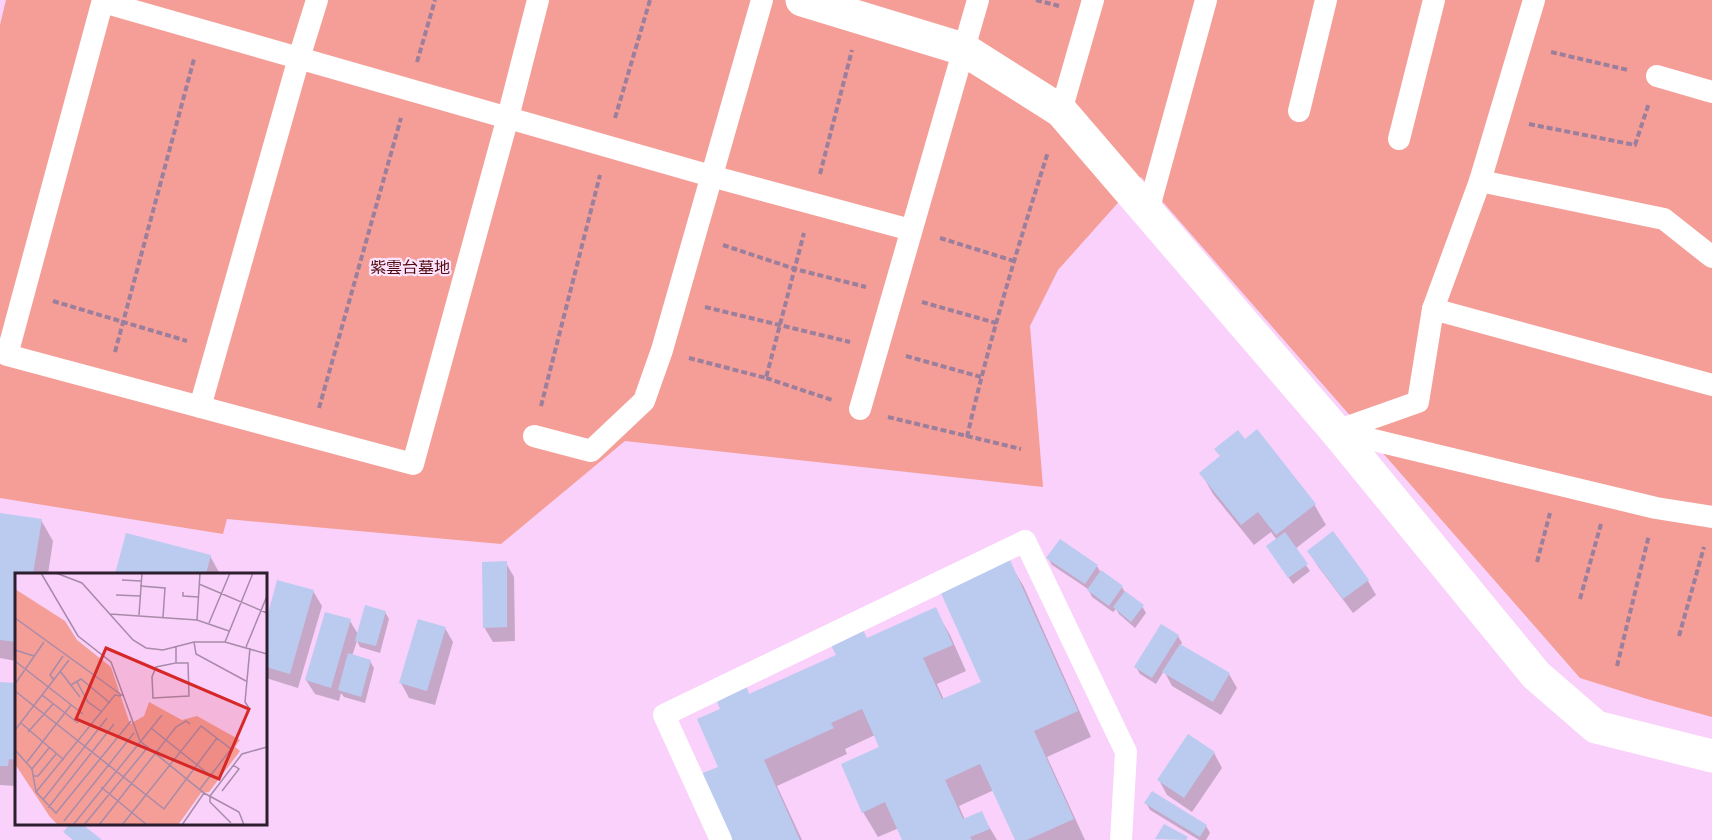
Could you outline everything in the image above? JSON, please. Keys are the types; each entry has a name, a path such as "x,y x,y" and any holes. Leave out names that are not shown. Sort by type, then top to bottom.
{"street":[{"path":"802,0 864,9 963,49 1061,111 1336,431 1536,675 1596,727 1712,756"}],"lane":[{"path":"200,407 298,58 317,0"},
{"path":"538,0 508,117 413,464 7,355 103,1 202,31 508,117 711,176 911,230"},
{"path":"534,436 591,451 644,401 662,350 762,0"},
{"path":"860,409 978,0"},
{"path":"1061,111 1093,0"},
{"path":"1148,211 1206,0"},
{"path":"1299,111 1326,0"},
{"path":"1399,139 1434,0"},
{"path":"1336,431 1418,402 1433,309 1480,181 1534,0"},
{"path":"1657,76 1712,92"},
{"path":"1480,181 1664,219 1712,257"},
{"path":"1433,309 1712,385"},
{"path":"1336,431 1656,508 1712,517"},
{"path":"721,840 664,715 1025,541 1126,752 1121,840"}],"path":[{"path":"316,418 435,0"},
{"path":"534,436 607,146 650,0"},
{"path":"766,378 864,9"},
{"path":"107,382 202,31"},
{"path":"1499,118 1635,145 1657,76 1521,45"},
{"path":"967,437 996,323 1061,111"},
{"path":"911,230 1014,261"},
{"path":"694,235 795,269 996,323"},
{"path":"24,292 216,350"},
{"path":"676,299 981,377"},
{"path":"662,350 766,378 860,409 1021,449"},
{"path":"1537,562 1558,485"},
{"path":"1580,599 1609,497"},
{"path":"1617,666 1656,508"},
{"path":"1679,636 1706,538"}],"green space":[{"name":"紫雲台墓地","path":"6,0 1712,0 1712,717 1580,678 1141,177 1058,270 1030,326 1043,487 625,441 501,544 227,519 223,534 0,498 0,25"}],"building":[{"path":"1257,429 1316,504 1276,535 1258,512 1241,525 1199,473 1220,456 1214,449 1238,430 1245,439"},
{"path":"0,513 42,519 33,573 15,573 15,642 0,640"},
{"path":"1333,531 1369,580 1343,599 1307,551"},
{"path":"1285,532 1308,564 1288,578 1266,546"},
{"path":"126,533 211,555 206,573 115,573"},
{"path":"1060,539 1098,565 1085,584 1046,558"},
{"path":"1010,560 1078,711 1034,731 1074,819 1027,840 1015,840 980,764 945,780 963,819 982,811 990,829 970,837 972,840 902,840 885,802 862,813 841,764 879,747 862,709 831,723 834,728 764,760 800,840 730,840 700,774 718,767 697,719 720,709 716,699 746,685 749,694 836,655 831,645 863,630 867,638 936,607 953,645 923,658 942,699 981,682 940,591"},
{"path":"507,561 507,627 483,628 482,562"},
{"path":"1101,570 1123,586 1109,606 1087,590"},
{"path":"277,580 314,590 290,674 267,667 267,617"},
{"path":"1125,591 1144,605 1131,622 1113,607"},
{"path":"365,605 386,611 376,646 355,641"},
{"path":"325,612 351,619 331,688 305,680"},
{"path":"418,619 446,627 427,691 399,683"},
{"path":"1161,624 1179,635 1152,678 1134,667"},
{"path":"1180,644 1230,673 1213,702 1162,672"},
{"path":"348,653 371,660 361,697 338,690"},
{"path":"0,682 15,683 15,760 9,759 8,766 0,766"},
{"path":"1188,734 1215,752 1184,798 1157,780"},
{"path":"1152,791 1207,825 1200,837 1144,803"},
{"path":"1164,824 1188,837 1186,840 1155,839"},
{"path":"69,825 83,825 102,840 73,840 63,832"}]}
